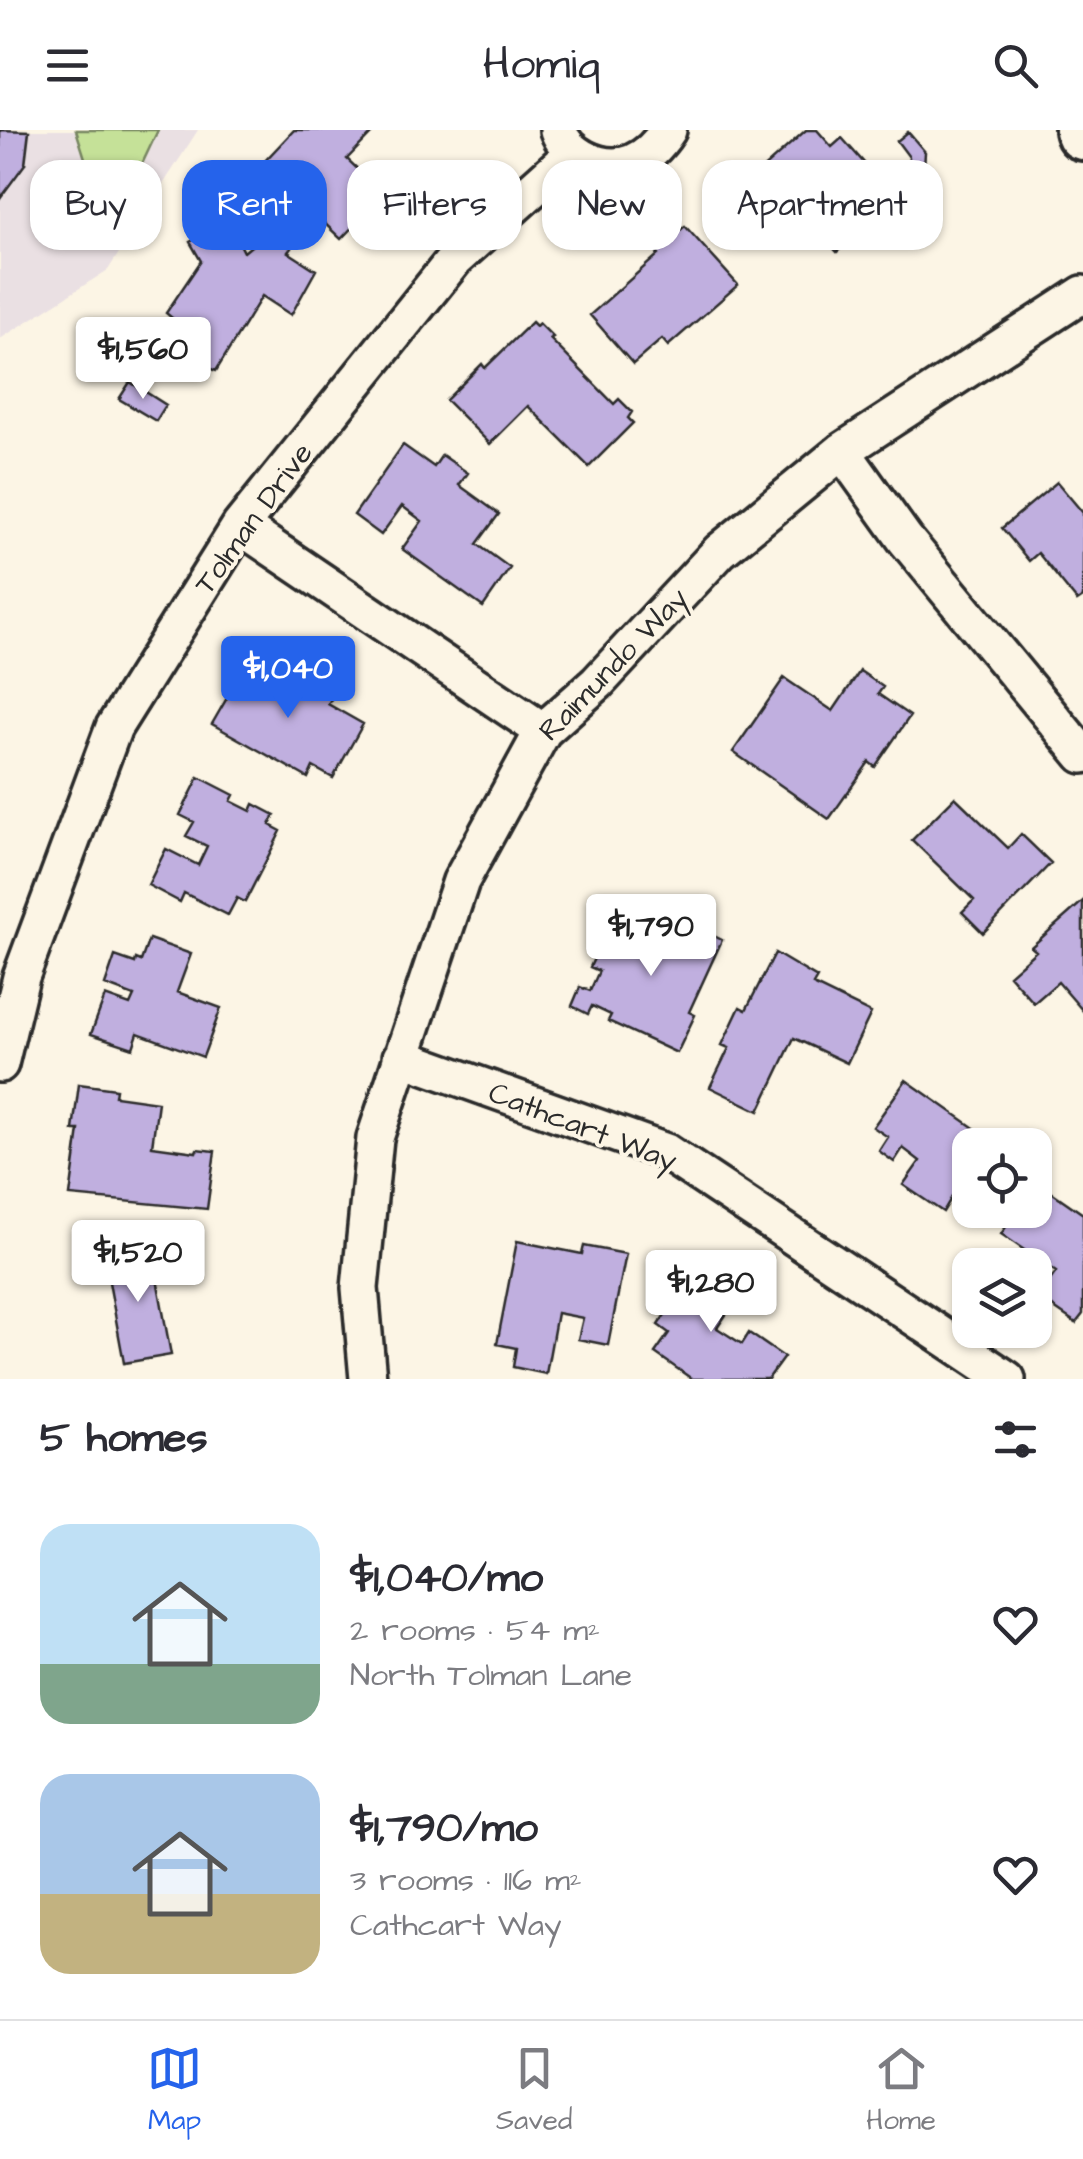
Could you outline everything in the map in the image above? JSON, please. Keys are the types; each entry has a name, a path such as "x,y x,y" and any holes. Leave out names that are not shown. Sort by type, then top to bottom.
{"street":[{"name":"Tolman Drive","path":"0,1064 22,977 114,727 240,526 454,260 566,142 601,166 621,167 641,160 657,147 668,130"},
{"name":"Raimundo Way","path":"368,1379 360,1288 375,1138 461,881 543,732 597,683 720,552 842,451 1083,294"},
{"path":"842,451 905,538 1083,754"},
{"path":"240,526 543,732"},
{"name":"Cathcart Way","path":"400,1057 666,1152 1007,1379"}],"shaded area":[{"path":"0,130 198,130 162,186 162,160 30,160 30,250 121,250 108,270 0,339"}],"green space":[{"path":"76,130 158,130 144,160 86,160"}],"building":[{"path":"0,130 29,131 25,164 0,198"},
{"path":"294,130 367,130 371,134 347,159 347,233 341,239 327,226 327,160 266,160"},
{"path":"806,130 817,130 832,147 842,138 861,160 772,160"},
{"path":"908,132 925,152 924,160 909,160 897,141"},
{"path":"685,226 702,250 707,250 738,285 668,346 662,339 633,364 590,315 659,254 657,250 682,250"},
{"path":"195,250 290,250 316,270 291,315 262,296 216,371 182,357 159,337 172,318 166,313 201,261"},
{"path":"532,322 536,326 539,323 553,337 550,339 614,404 619,399 632,412 628,418 633,423 589,467 528,406 490,444 446,400"},
{"path":"130,382 166,405 156,421 119,399"},
{"path":"403,445 434,467 442,455 468,473 459,485 499,514 477,544 510,568 483,607 402,549 422,521 402,506 381,535 354,515"},
{"path":"1057,482 1083,513 1083,597 1077,601 1038,553 1029,561 1002,528"},
{"path":"246,665 261,674 264,667 287,680 291,672 333,696 328,704 363,724 333,778 313,767 308,778 212,724"},
{"path":"860,671 883,687 878,694 910,716 875,767 869,762 829,819 733,752 784,678 833,711"},
{"path":"199,777 234,795 231,801 251,811 254,804 275,815 270,825 281,831 245,902 237,898 228,915 184,893 180,902 148,885 166,849 198,865 207,846 186,836 194,822 180,815"},
{"path":"955,797 1008,848 1021,834 1051,863 983,933 962,912 974,900 912,840"},
{"path":"1083,901 1083,1011 1058,982 1034,1003 1009,975 1036,951 1031,947"},
{"path":"652,908 680,922 678,925 690,930 692,925 722,940 689,1012 695,1015 677,1053 608,1021 611,1015 592,1006 588,1014 572,1006 580,987 590,991 599,971 590,967 608,928 636,941"},
{"path":"149,939 191,954 177,992 221,1008 203,1057 138,1033 133,1048 91,1034 105,996 130,1005 134,996 105,985 115,956 135,963 136,959 141,961"},
{"path":"775,953 817,978 813,985 871,1013 847,1063 794,1038 759,1111 710,1087 729,1048 722,1045 740,1007 746,1010"},
{"path":"906,1080 974,1128 952,1128 952,1197 943,1212 903,1185 920,1161 903,1148 894,1162 879,1151 888,1137 873,1127"},
{"path":"79,1084 116,1089 115,1096 158,1102 152,1146 215,1151 207,1209 70,1196 79,1130 73,1130"},
{"path":"1052,1192 1083,1214 1083,1314 1076,1323 1052,1307 1052,1278 1056,1272 1052,1269 1052,1248 1021,1248 1001,1234 1005,1228 1052,1228"},
{"path":"517,1241 582,1254 584,1246 626,1254 608,1345 578,1339 583,1318 557,1313 546,1374 513,1367 516,1348 497,1344"},
{"path":"151,1246 171,1355 124,1363 104,1255"},
{"path":"698,1266 740,1294 717,1328 742,1344 749,1333 784,1357 768,1379 692,1379 655,1353 669,1333 658,1325"}]}
